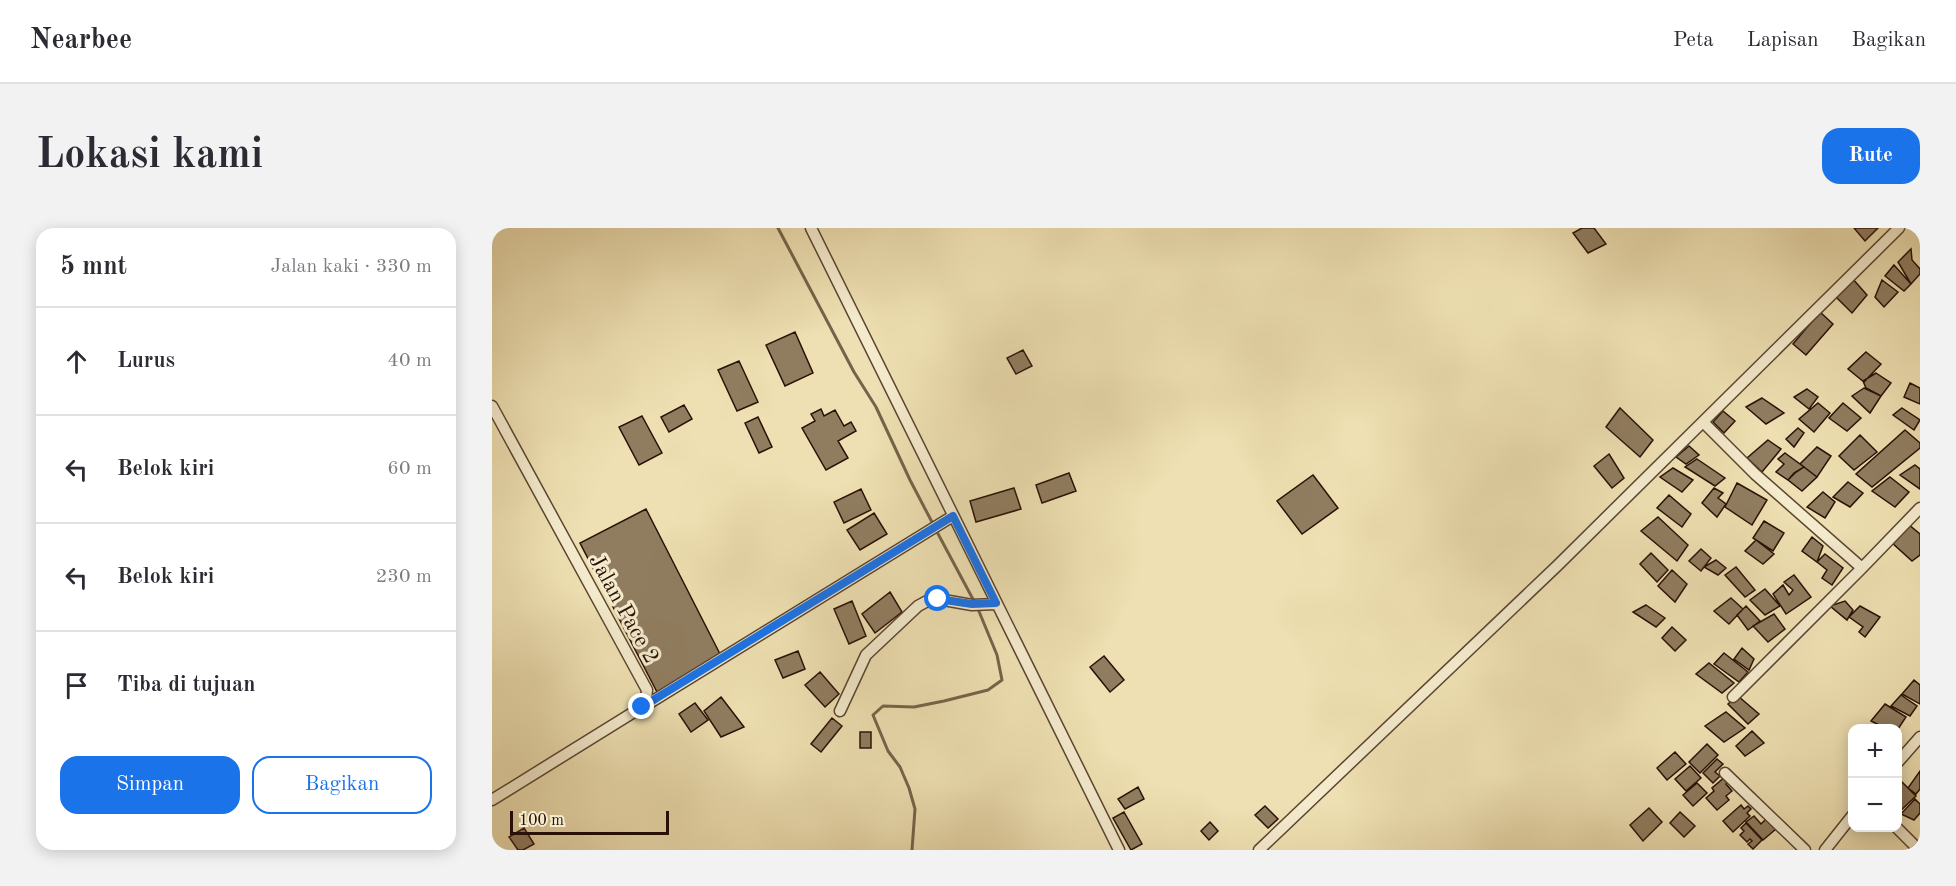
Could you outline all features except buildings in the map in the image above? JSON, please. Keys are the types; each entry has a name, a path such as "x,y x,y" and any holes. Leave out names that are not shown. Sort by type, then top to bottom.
{"street":[{"path":"811,228 1119,850"},
{"path":"1258,850 1557,566 1899,228"},
{"name":"Jalan Pace 2","path":"492,406 647,690 642,707"},
{"path":"1703,422 1755,474 1862,568"},
{"path":"1733,697 1920,508"},
{"path":"492,800 953,516"},
{"path":"840,711 866,655 918,606 929,600 938,599 972,604 996,603"},
{"path":"1902,758 1918,743"},
{"path":"1725,773 1805,850"},
{"path":"1825,850 1848,821"},
{"path":"1901,832 1917,848"}],"waterway":[{"path":"778,228 854,372 876,407 933,524"},
{"path":"936,530 975,603"},
{"path":"912,850 915,809 909,788 900,767 888,751 873,715 883,706 914,707 944,701 988,690 1002,680 997,655 978,609"}],"route":[{"path":"642,707 953,516 996,603 964,604 938,599"}]}
